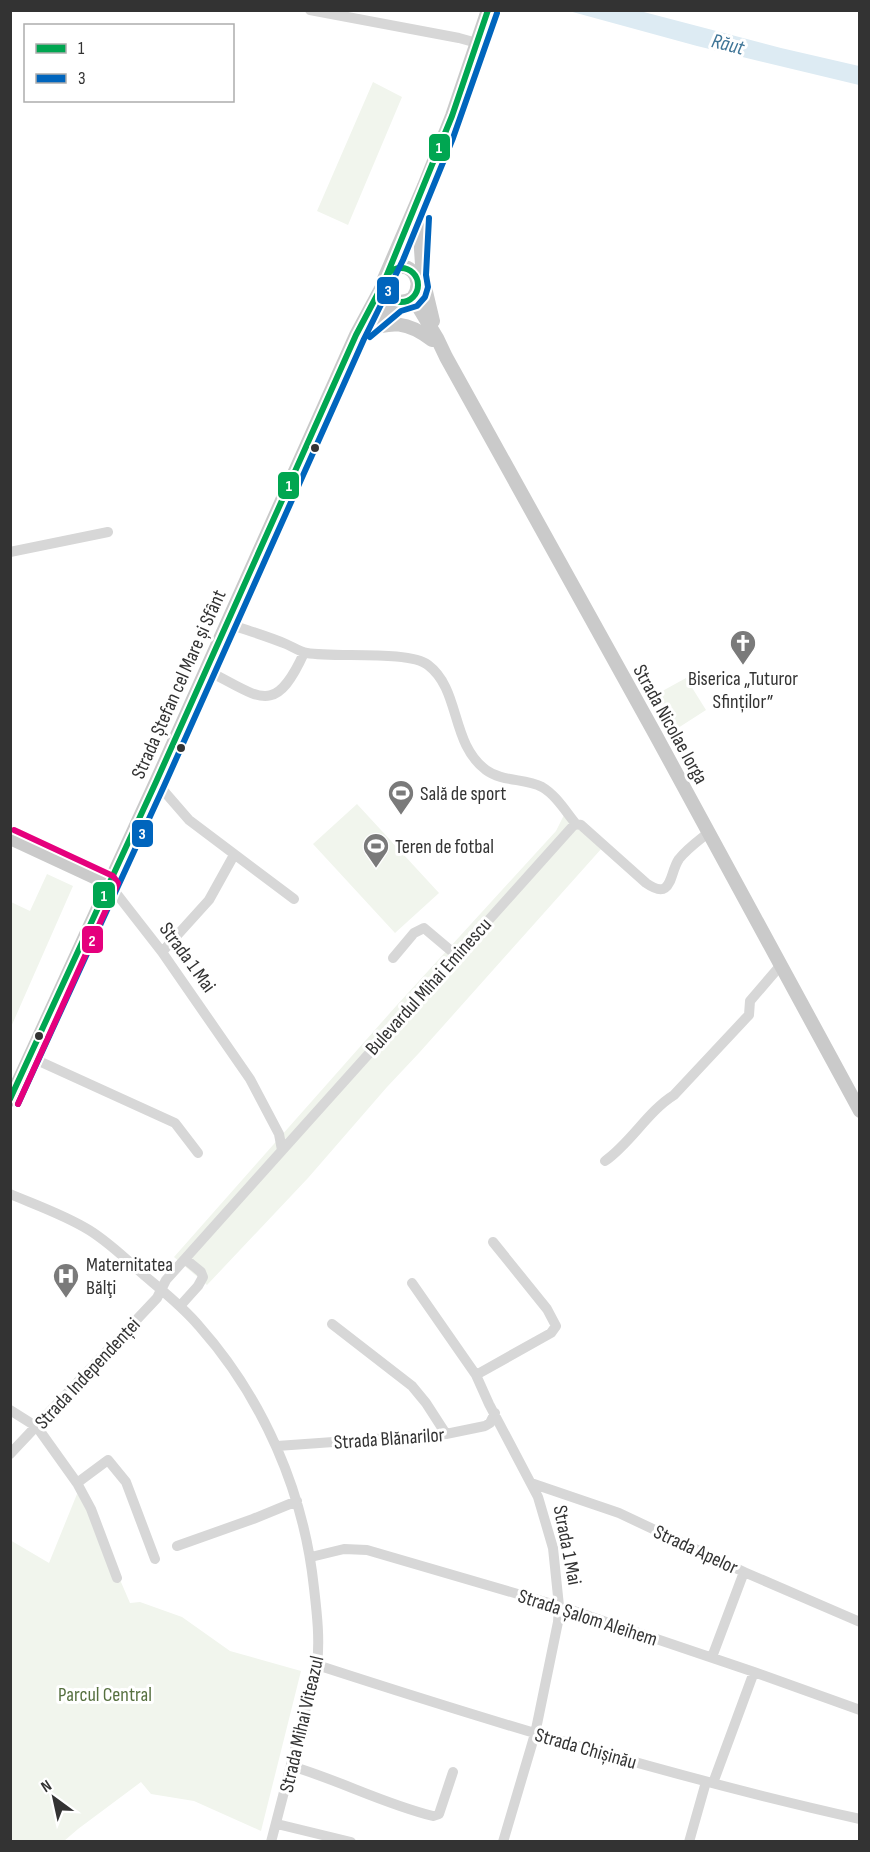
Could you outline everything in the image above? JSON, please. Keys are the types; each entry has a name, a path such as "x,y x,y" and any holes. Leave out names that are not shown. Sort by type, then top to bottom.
{"main road":[{"name":"Strada Ștefan cel Mare și Sfânt","path":"10,1100 385,279 452,116 487,13"},
{"path":"360,333 406,300 418,287 419,220 424,186"},
{"path":"419,220 423,279 435,339"},
{"path":"406,300 390,298 385,292 385,279 391,269 402,267 413,271 417,276"},
{"name":"Strada Nicolae Iorga","path":"406,300 446,357 860,1111"},
{"path":"360,333 380,325 399,324 415,328 435,339"},
{"name":"Strada 1 Mai","path":"10,838 109,885"}],"street":[{"path":"310,10 477,43"},
{"path":"10,552 108,532"},
{"path":"226,623 287,644 304,653 409,658 427,663 440,676 448,693 462,740 486,771 540,786 550,792 576,824 581,825 652,887 662,889 667,887 672,881 678,861 708,832"},
{"path":"206,669 254,694 271,697 294,676 304,653"},
{"path":"156,782 189,820 294,899"},
{"name":"Bulevardul Mihai Eminescu","path":"162,1291 166,1280 185,1258 576,824"},
{"path":"162,952 209,900 234,855"},
{"name":"Strada 1 Mai","path":"109,885 162,952 250,1079 279,1134 282,1150"},
{"path":"393,958 414,933 424,928 456,955"},
{"path":"605,1161 622,1147 661,1104 674,1095 746,1018 749,1014 750,1001 780,966"},
{"path":"30,1057 175,1123 198,1153"},
{"name":"Strada Mihai Viteazul","path":"10,1194 87,1228 180,1306 231,1366 254,1402 277,1446 297,1501 311,1557 319,1630 316,1665 271,1842"},
{"path":"476,1375 556,1328 555,1321 547,1309 493,1242"},
{"path":"180,1306 203,1277 201,1272 185,1258"},
{"name":"Strada 1 Mai","path":"412,1283 476,1375 538,1497 553,1548 559,1606 558,1622 535,1734 503,1842"},
{"name":"Strada Independenței","path":"10,1454 162,1291"},
{"path":"332,1324 412,1386 446,1434"},
{"path":"10,1410 37,1427 77,1483 91,1509 117,1578"},
{"name":"Strada Blănarilor","path":"277,1446 446,1434 485,1426 490,1423 495,1413"},
{"path":"77,1483 108,1460 126,1482 155,1559"},
{"name":"Strada Apelor","path":"531,1484 619,1513 744,1572 860,1622"},
{"path":"177,1546 297,1501"},
{"name":"Strada Șalom Aleihem","path":"311,1557 344,1549 367,1550 559,1606 860,1710"},
{"path":"712,1657 744,1572"},
{"name":"Strada Chișinău","path":"316,1665 535,1734 709,1782 860,1819"},
{"path":"689,1842 709,1782 754,1672"},
{"path":"291,1766 433,1816 439,1814 453,1772"},
{"path":"277,1824 326,1839 351,1842"}],"green space":[{"path":"373,82 402,97 348,225 317,211"},
{"path":"686,678 706,710 678,728 667,711 664,709 658,715 651,705 658,706 662,702 657,694"},
{"name":"Teren de fotbal","path":"357,804 439,893 395,933 313,844"},
{"path":"564,815 602,848 308,1178 207,1285 174,1257 397,1005 556,831"},
{"path":"47,874 73,886 11,1027 11,902 30,911"},
{"name":"Parcul Central","path":"77,1494 87,1503 130,1603 140,1602 182,1617 230,1651 301,1671 261,1831 194,1801 151,1794 141,1782 64,1841 11,1840 10,1540 49,1563"}],"water":[{"name":"Răut","path":"569,11 640,11 859,66 859,85 697,46"}],"transit line":[{"name":"1","path":"384,282 452,116 488,10"},
{"name":"3","path":"18,1104 164,786 364,339 403,260 453,138 497,13"},
{"name":"3","path":"370,337 401,311 417,306 425,297 428,287 426,275 429,218"},
{"name":"1","path":"401,268 413,273 418,285 413,297 401,302 389,297 384,285 389,273 401,268"},
{"name":"1","path":"10,1099 156,782 356,335 384,282"},
{"name":"2","path":"14,830 113,876 118,883 18,1104"}],"place":[{"name":"Biserica „Tuturor Sfinților”","path":"743,666"},
{"name":"Sală de sport","path":"401,816"},
{"name":"Teren de fotbal","path":"376,869"},
{"name":"Maternitatea Bălţi","path":"66,1299"}]}
